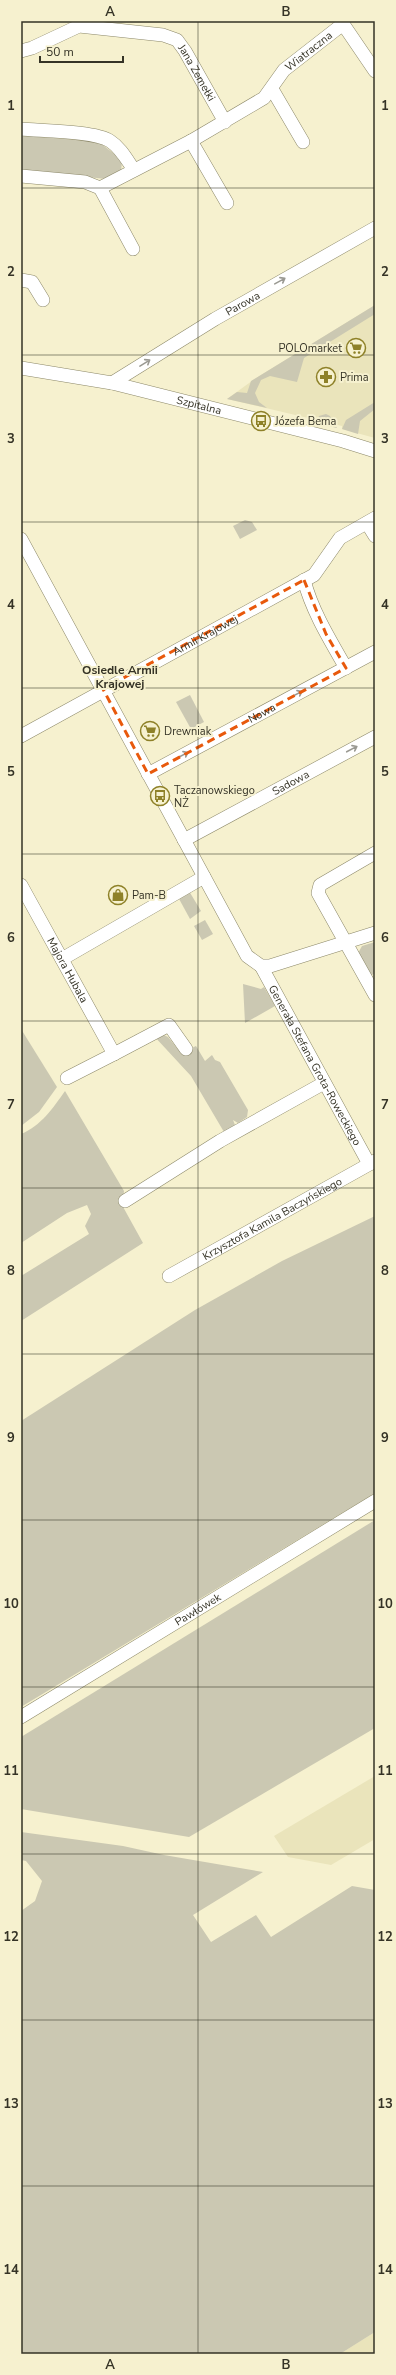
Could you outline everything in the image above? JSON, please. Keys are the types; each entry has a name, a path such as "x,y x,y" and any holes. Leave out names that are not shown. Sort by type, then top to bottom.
{"street":[{"name":"Wiatraczna","path":"100,188 191,141 264,98 272,89 284,70 343,24 375,71"},
{"name":"Jana Zemełki","path":"21,51 32,48 79,26 163,35 177,40 185,51 225,122"},
{"path":"272,89 303,142"},
{"path":"21,129 90,134 110,140 124,154 134,170"},
{"path":"191,141 227,203"},
{"path":"21,176 84,182 100,188 133,249"},
{"name":"Parowa","path":"112,383 215,319 375,228"},
{"path":"21,280 32,282 43,300"},
{"name":"Szpitalna","path":"21,368 112,383 343,441 375,452"},
{"path":"371,520 375,536"},
{"name":"Armii Krajowej","path":"21,736 314,575 340,538 371,520"},
{"path":"22,541 247,956 261,966 270,966 375,933"},
{"path":"304,580 308,595 326,634 346,668"},
{"name":"Nowa","path":"148,774 375,652"},
{"name":"Sadowa","path":"184,840 375,737"},
{"path":"375,853 320,885 318,894 375,995"},
{"path":"62,959 204,877"},
{"name":"Majora Hubala","path":"21,885 114,1054"},
{"name":"Generała Stefana Grota-Roweckiego","path":"261,966 324,1083 372,1163"},
{"path":"67,1078 169,1025 186,1048"},
{"path":"125,1201 214,1145 324,1083"},
{"name":"Krzysztofa Kamila Baczyńskiego","path":"169,1276 372,1163"},
{"name":"Pawłówek","path":"21,1717 375,1501"}],"highlighted area":[{"path":"304,580 326,634 346,668 148,774 103,689"}],"shaded area":[{"path":"21,135 99,142 122,160 121,173 106,179 21,170"},
{"path":"375,305 375,438 342,429 342,426 227,399 256,378"},
{"path":"375,305 375,314 304,358 297,382 270,376 261,380 255,393 259,402 267,408 227,399 237,392 247,393 251,381"},
{"path":"375,402 375,409 360,421 358,434 342,429 346,420"},
{"path":"326,414 330,416 337,428 316,423 319,416"},
{"path":"245,520 252,522 257,530 240,539 233,526"},
{"path":"190,695 204,722 191,729 176,702"},
{"path":"189,891 201,911 190,919 178,897"},
{"path":"205,920 213,934 202,940 194,926"},
{"path":"375,942 375,973 369,977 357,955 362,946"},
{"path":"243,984 261,989 264,987 275,1006 245,1023"},
{"path":"21,1029 57,1087 39,1112 21,1126"},
{"path":"162,1034 168,1037 181,1053 196,1046 205,1061 212,1055 215,1060 220,1062 248,1110 247,1117 238,1123 233,1120 235,1125 224,1132 191,1076 154,1036"},
{"path":"65,1091 124,1191 122,1205 143,1243 21,1321 21,1276 89,1234 85,1226 91,1214 87,1205 67,1213 21,1243 21,1134 28,1131 41,1121"},
{"path":"375,1216 375,1493 21,1707 21,1421 195,1310 282,1261"},
{"path":"375,1520 375,1728 189,1837 21,1809 21,1737"},
{"path":"375,1776 375,1839 331,1865 288,1857 274,1836"},
{"path":"21,1832 123,1846 164,1855 263,1872 193,1915 211,1942 256,1915 271,1937 352,1886 375,1890 375,2332 340,2354 21,2354 21,1911 35,1901 42,1881 26,1861 21,1860"},
{"path":"375,2332 375,2354 340,2354"}],"place":[{"name":"POLOmarket","path":"356,348"},
{"name":"Prima","path":"326,377"},
{"name":"Józefa Bema","path":"261,421"},
{"name":"Drewniak","path":"150,731"},
{"name":"Taczanowskiego NŻ","path":"160,796"},
{"name":"Pam-B","path":"118,895"}],"district":[{"name":"Osiedle Armii Krajowej","path":"120,677"}]}
